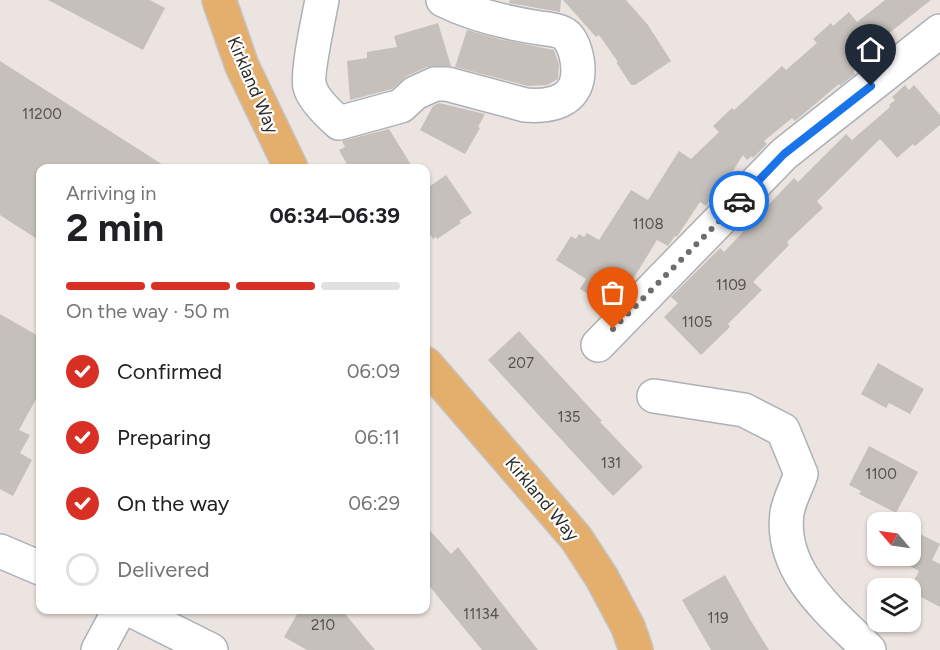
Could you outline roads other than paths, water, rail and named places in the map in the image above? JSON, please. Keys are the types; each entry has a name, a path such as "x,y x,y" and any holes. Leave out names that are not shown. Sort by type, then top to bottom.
{"main road":[{"name":"Kirkland Way","path":"219,0 242,66 289,164"},
{"name":"Kirkland Way","path":"430,369 576,538 618,608 636,650"}],"street":[{"path":"322,0 309,87 326,112 339,123 401,106 415,93 435,84 457,86 525,105 537,106 561,101 571,94 577,84 578,68 574,48 566,34 514,24 461,9 443,0"},
{"path":"597,345 784,154 940,31"},
{"path":"654,396 744,410 783,430 801,474 788,513 789,542 793,562 813,593 869,650"},
{"path":"0,550 36,566"},
{"path":"98,650 117,614"},
{"path":"139,614 211,650"}]}
